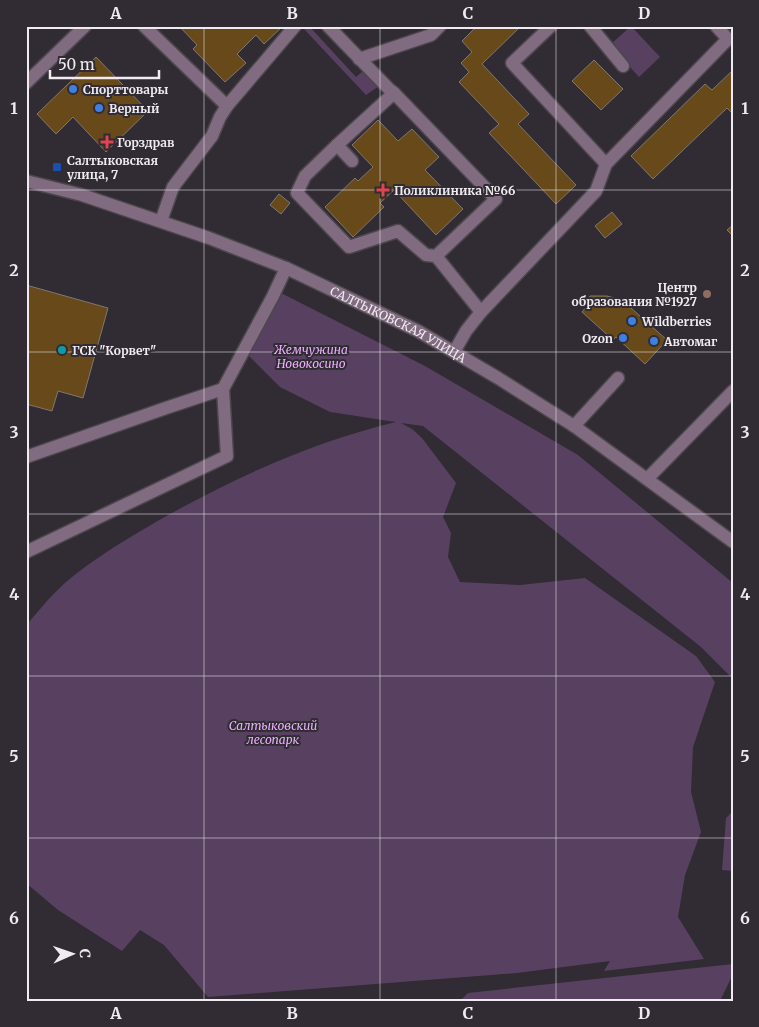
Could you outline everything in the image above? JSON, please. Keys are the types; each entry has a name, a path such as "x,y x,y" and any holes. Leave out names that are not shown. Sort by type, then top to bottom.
{"street":[{"path":"26,83 85,26"},
{"path":"144,26 227,106"},
{"path":"160,221 173,187 212,136 227,106 295,26"},
{"path":"328,26 496,199 436,256"},
{"path":"359,59 431,35 440,26"},
{"path":"550,26 512,63 606,164"},
{"path":"590,26 623,66"},
{"path":"454,352 466,331 481,312 596,191 606,164 728,39 716,26"},
{"path":"394,92 305,176 296,193 348,248 398,230 426,255 436,256 481,312"},
{"path":"337,145 352,161"},
{"name":"САЛТЫКОВСКАЯ УЛИЦА","path":"26,181 82,195 160,221 286,268 418,331 574,426 733,542"},
{"path":"26,552 227,456 223,390 286,268"},
{"path":"574,426 618,378"},
{"path":"26,457 223,390"},
{"path":"648,479 733,391"}],"green space":[{"path":"309,26 356,77 363,71 379,86 366,95 303,28"},
{"path":"631,26 660,57 639,77 610,45"},
{"name":"Салтыковский лесопарк","path":"281,293 425,366 578,455 733,583 733,679 701,647 423,426 401,423 412,429 422,438 456,483 443,517 451,533 448,557 460,582 520,585 585,578 696,656 715,682 693,747 691,792 701,832 685,875 678,917 704,959 604,971 610,961 517,973 208,997 164,945 140,930 122,951 58,910 26,883 26,625 74,575 103,554 174,512 235,480 298,453 330,441 396,422 330,412 280,387 249,356"},
{"path":"733,811 733,871 722,870 726,818"},
{"path":"733,964 733,974 720,1001 460,1001 468,993"}],"building":[{"path":"179,26 283,26 264,44 256,35 237,54 246,63 225,82 193,49 197,45"},
{"path":"477,26 521,26 482,64 529,114 518,124 576,185 556,204 489,133 499,124 459,82 469,72 461,63 472,52 462,41"},
{"path":"96,57 148,111 106,152 73,117 56,134 37,114"},
{"path":"594,60 623,89 601,110 572,81"},
{"path":"733,70 733,113 727,108 653,179 631,156 705,84 712,90"},
{"path":"378,120 398,141 412,129 439,157 425,170 463,209 436,235 394,190 380,203 384,207 353,237 325,207 355,178 358,181 373,167 352,145"},
{"path":"279,194 290,203 281,214 270,205"},
{"path":"612,212 622,224 605,238 595,226"},
{"path":"733,225 733,236 727,230"},
{"name":"ГСК \"Корвет\"","path":"26,285 108,308 83,398 58,391 52,411 26,404"},
{"path":"590,296 607,296 618,299 667,340 645,364 616,337 613,340 582,312 587,306 584,303"}],"place":[{"name":"Спорттовары","path":"73,89"},
{"name":"Верный","path":"99,108"},
{"name":"Горздрав","path":"107,142"},
{"name":"Салтыковская улица, 7","path":"57,167"},
{"name":"Поликлиника №66","path":"383,190"},
{"name":"Центр образования №1927","path":"707,294"},
{"name":"Wildberries","path":"632,321"},
{"name":"Ozon","path":"623,338"},
{"name":"Автомаг","path":"654,341"},
{"name":"ГСК \"Корвет\"","path":"62,350"}],"park label":[{"name":"Жемчужина Новокосино","path":"311,356"}]}
